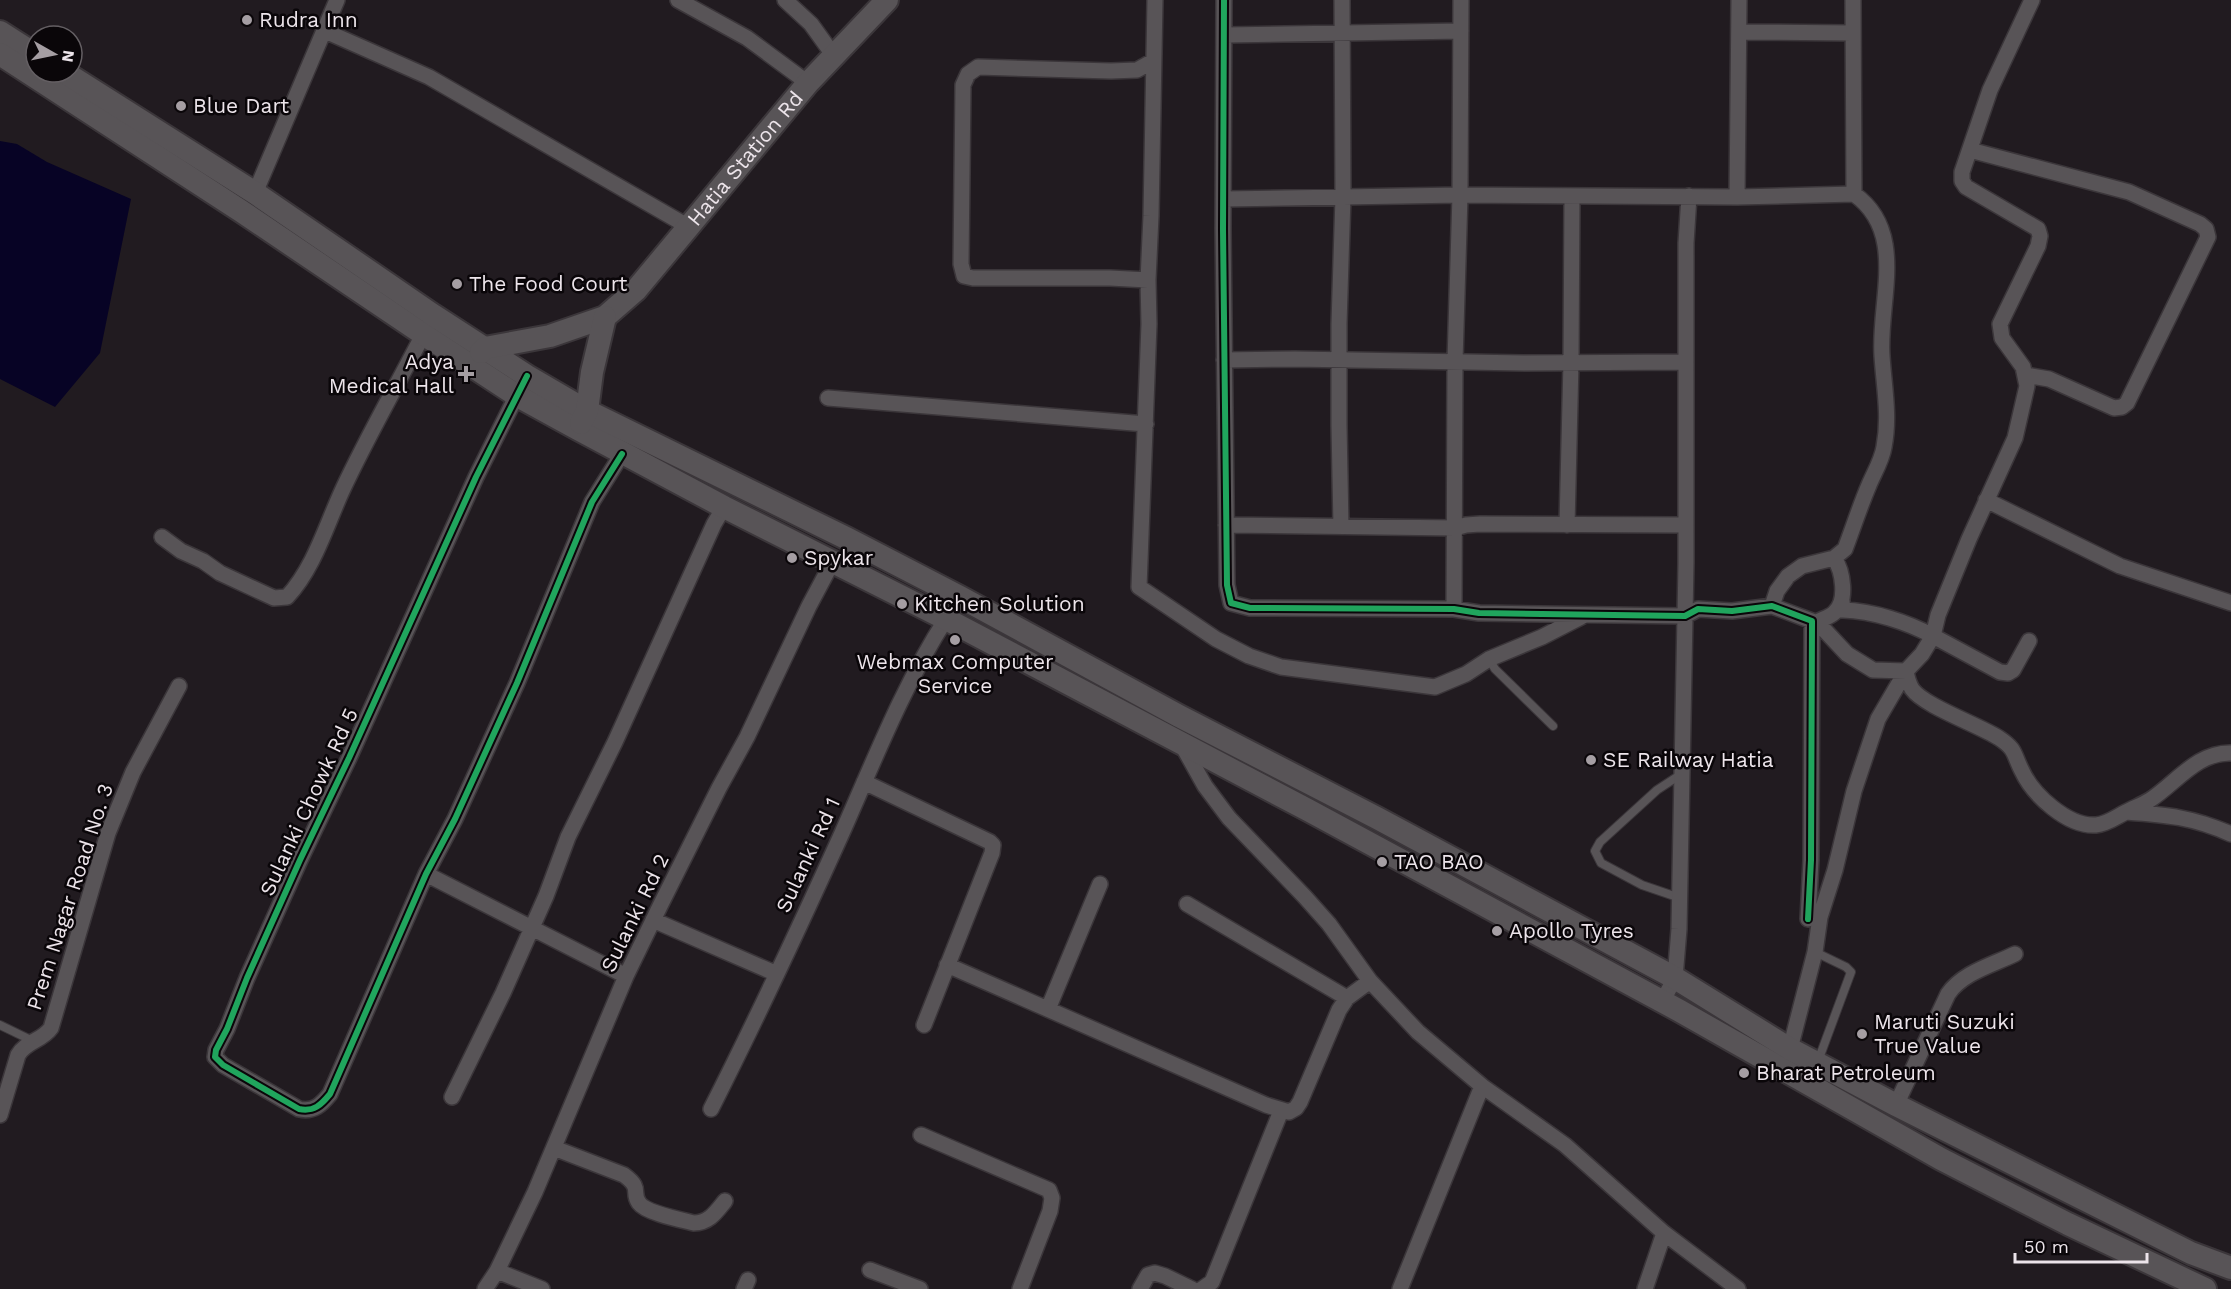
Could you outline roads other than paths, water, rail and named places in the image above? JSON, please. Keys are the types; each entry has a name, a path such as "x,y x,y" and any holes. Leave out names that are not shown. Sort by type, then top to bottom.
{"main road":[{"name":"Hatia Station Rd","path":"605,317 636,290 808,83 887,0"},
{"path":"0,32 24,47"},
{"path":"0,54 241,211 428,325 485,348 522,385"},
{"path":"83,84 255,194 428,325 471,366 522,385 582,420 846,538 940,586 1179,716 1377,818 1675,978 1790,1049 2134,1225 2191,1253 2231,1269"},
{"path":"471,366 485,348 550,336 605,317"},
{"path":"582,420 605,317"},
{"path":"582,420 622,454 1181,742 1662,1002 1941,1159 2176,1283 2205,1289"}],"street":[{"path":"255,194 337,0"},
{"path":"678,0 747,38 808,83"},
{"path":"784,0 811,24 834,56"},
{"path":"1155,0 1148,280 1149,324 1140,587 1216,639 1249,656 1281,667 1435,687 1466,674 1489,659 1542,637 1585,615"},
{"path":"1224,0 1224,360 1227,585 1231,603 1250,608 1454,609 1479,613 1685,616 1698,609 1732,611 1772,606 1815,621 1847,654 1873,670 1906,671"},
{"path":"1341,526 1342,0"},
{"path":"1454,609 1455,361 1460,195 1461,0"},
{"path":"1737,197 1739,0"},
{"path":"1853,0 1854,194"},
{"path":"1790,1049 1815,952 1820,917 1868,746 1878,719 1906,671 1922,654 1933,636 1938,615 1986,500 2015,438 2027,386 2023,367 2002,338 2000,324 2038,246 2040,236 2038,229 1966,187 1962,181 1962,172 1999,68 2032,0"},
{"path":"325,31 429,77 689,227"},
{"path":"1225,34 1461,31"},
{"path":"1739,32 1853,33"},
{"path":"1148,280 973,278 964,276 961,264 963,85 968,74 978,67 1111,71 1137,70 1153,62"},
{"path":"1970,150 2137,195 2200,224 2206,229 2208,237 2127,403 2122,407 2114,408 2049,379 2026,375"},
{"path":"1224,199 1460,195 1737,197 1854,194 1862,200 1877,220 1886,243 1888,264 1882,355 1886,388 1884,448 1845,549 1834,558 1802,566 1788,576 1777,591 1772,606"},
{"path":"1566,525 1571,363 1572,196"},
{"path":"1662,1002 1675,978 1679,929 1686,525 1686,243 1689,196"},
{"path":"162,537 181,551 203,561 220,573 274,598 287,597 302,578 343,490 428,325"},
{"path":"1224,360 1686,362"},
{"name":"Sulanki Chowk Rd 5","path":"426,874 330,1094 322,1104 308,1111 288,1104 223,1065 215,1057 216,1050 295,870 349,758 476,477 522,385"},
{"path":"828,398 1146,424"},
{"path":"622,454 592,502 517,683 455,819 426,874 626,976"},
{"path":"1986,500 2120,566 2231,603"},
{"path":"452,1097 532,928 568,837 724,507"},
{"path":"1226,525 1455,528 1466,525 1686,525"},
{"path":"1834,558 1840,567 1843,610 1865,612 1899,622 1933,636 2000,672 2008,673 2013,670 2029,641"},
{"name":"Sulanki Rd 2","path":"485,1289 497,1271 554,1148 626,976 833,561"},
{"path":"1815,621 1834,613 1842,601"},
{"name":"Sulanki Rd 1","path":"711,1109 777,974 886,730 946,619"},
{"path":"1808,919 1815,621"},
{"path":"1906,671 1912,688 1923,698 1999,738 2015,750 2022,771 2035,791 2063,816 2081,823 2096,825 2111,820 2150,800 2203,759 2219,753 2231,753"},
{"name":"Prem Nagar Road No. 3","path":"0,1115 18,1054 24,1047 43,1037 51,1028 108,833 133,772 179,686"},
{"path":"1181,742 1205,786 1229,818 1329,924 1371,981 1418,1032 1482,1086 1565,1145 1665,1233 1738,1289"},
{"path":"864,782 993,845 992,853 924,1025"},
{"path":"2126,812 2172,816 2203,822 2231,834"},
{"path":"1048,1009 1100,884"},
{"path":"1187,904 1347,998"},
{"path":"653,920 777,974"},
{"path":"1896,1105 1953,986 2015,954"},
{"path":"947,965 1281,1111 1289,1112 1300,1102 1332,1025 1347,998 1371,981"},
{"path":"1400,1289 1482,1086"},
{"path":"1202,1289 1212,1282 1281,1111"},
{"path":"921,1135 1049,1190 1052,1198 1050,1211 1020,1289"},
{"path":"554,1148 624,1175 633,1181 637,1188 639,1204 646,1209 694,1223 702,1223 707,1221 725,1201"},
{"path":"1645,1289 1665,1233"},
{"path":"870,1270 920,1289"},
{"path":"497,1271 515,1284 542,1289"},
{"path":"1140,1289 1148,1275 1155,1273 1192,1289"}],"lane":[{"path":"1489,659 1495,669 1553,726"},
{"path":"1680,898 1642,885 1616,871 1601,862 1595,851 1600,842 1657,790 1683,773"},
{"path":"1815,952 1846,967 1851,972 1817,1063"},
{"path":"0,1024 34,1041"}],"place":[{"name":"Rudra Inn","path":"247,20"},
{"name":"Blue Dart","path":"181,106"},
{"name":"The Food Court","path":"457,284"},
{"name":"Adya Medical Hall","path":"466,374"},
{"name":"Spykar","path":"792,558"},
{"name":"Kitchen Solution","path":"902,604"},
{"name":"Webmax Computer Service","path":"955,640"},
{"name":"SE Railway Hatia","path":"1591,760"},
{"name":"TAO BAO","path":"1382,862"},
{"name":"Apollo Tyres","path":"1497,931"},
{"name":"Maruti Suzuki True Value","path":"1862,1034"},
{"name":"Bharat Petroleum","path":"1744,1073"}]}
